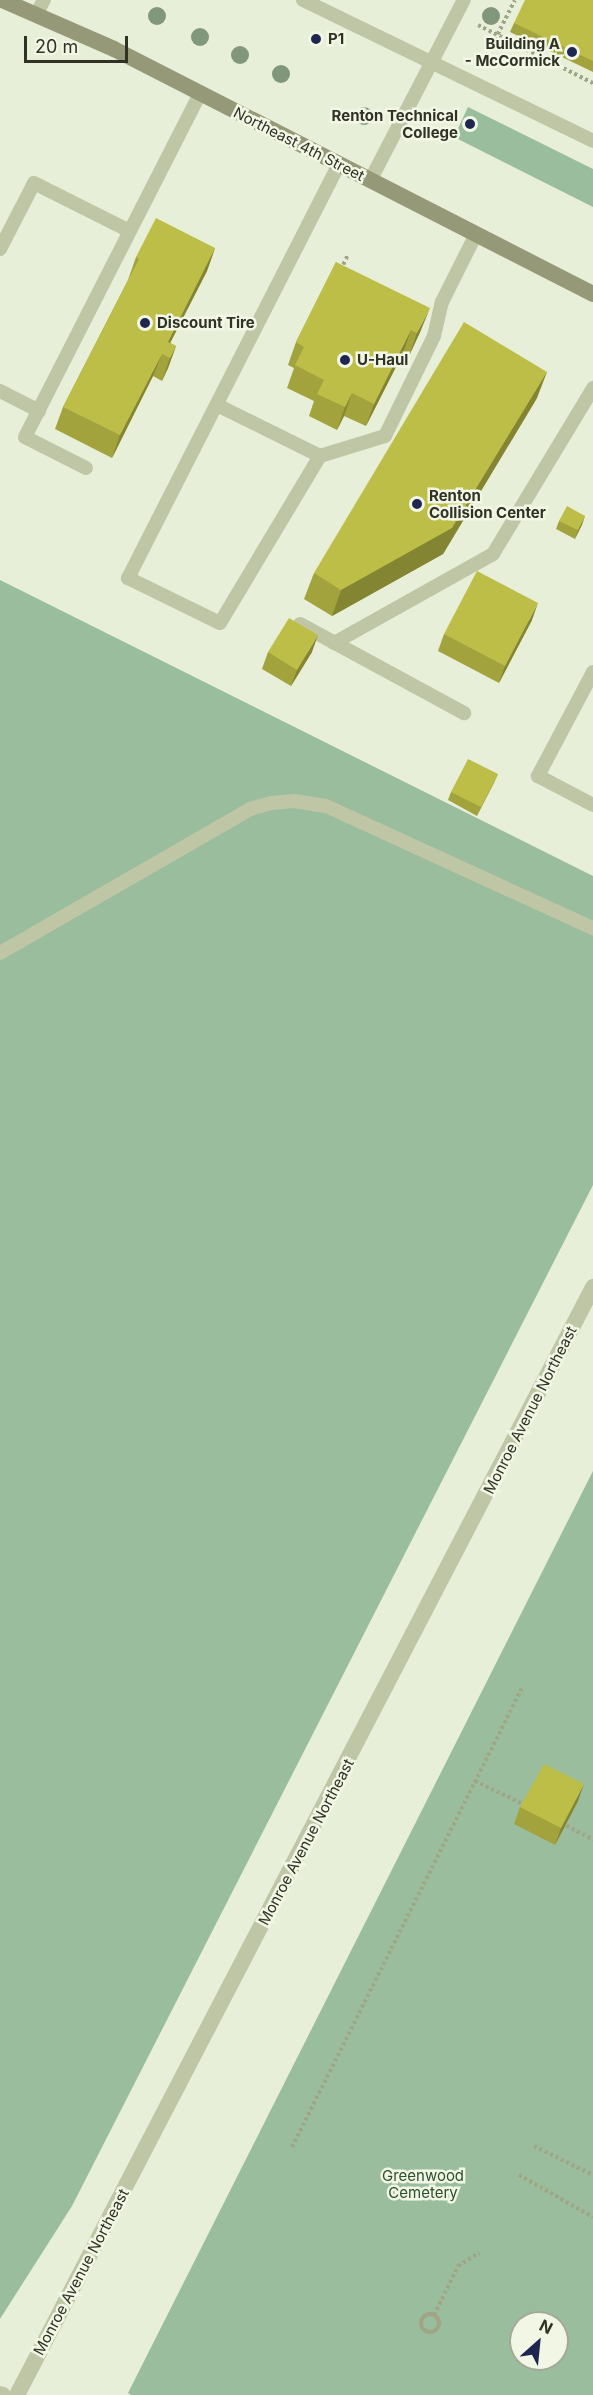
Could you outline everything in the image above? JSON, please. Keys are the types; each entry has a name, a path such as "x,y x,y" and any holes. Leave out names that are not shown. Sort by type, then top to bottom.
{"main road":[{"name":"Northeast 4th Street","path":"2,0 40,7 200,93 593,294"}],"street":[{"name":"Monroe Avenue Northeast","path":"17,2395 593,1287"}],"lane":[{"path":"303,0 593,141"},
{"path":"370,180 464,0"},
{"path":"86,468 25,437 200,93"},
{"path":"339,164 128,578 220,623 320,456 385,436 434,336 442,302 476,234"},
{"path":"0,249 34,183 130,231"},
{"path":"334,642 493,555 593,388"},
{"path":"0,391 39,411"},
{"path":"217,405 320,456"},
{"path":"300,624 464,713"},
{"path":"593,672 538,776 593,805"},
{"path":"0,953 250,810 271,803 294,801 310,802 334,810 593,928"}],"path":[{"path":"473,82 515,0"},
{"path":"457,14 593,83"},
{"path":"338,275 348,254"},
{"path":"292,2146 522,1689"},
{"path":"475,1780 534,1810"},
{"path":"555,1820 593,1839"},
{"path":"534,2146 593,2175"},
{"path":"519,2175 593,2217"},
{"path":"434,2315 458,2266 479,2253"},
{"path":"429,2314 434,2315 439,2319 438,2329 433,2333 427,2332 422,2328 422,2319 429,2314"}],"green space":[{"path":"468,107 593,169 593,207 454,137"},
{"path":"0,580 593,876 593,1185 72,2206 0,2319"},
{"name":"Greenwood Cemetery","path":"593,1471 593,2395 131,2395 128,2393"}],"building":[{"name":"Building A - McCormick","path":"525,0 593,0 593,61 514,23"},
{"name":"Discount Tire","path":"156,218 215,248 168,342 176,346 170,358 162,354 120,435 63,407 139,259 136,257"},
{"name":"U-Haul","path":"336,262 430,308 417,333 411,330 374,404 352,393 345,407 317,394 324,380 295,365 304,347 296,342"},
{"name":"Renton Collision Center","path":"464,322 547,372 452,528 341,590 314,573"},
{"path":"567,506 585,516 578,530 559,521"},
{"path":"477,571 538,603 505,666 444,634"},
{"path":"289,618 318,635 297,670 268,652"},
{"path":"468,759 498,774 481,807 451,792"},
{"path":"544,1764 584,1784 561,1828 520,1807"}],"place":[{"name":"P1","path":"316,39"},
{"name":"Building A - McCormick","path":"572,52"},
{"name":"Renton Technical College","path":"470,124"},
{"name":"Discount Tire","path":"145,323"},
{"name":"U-Haul","path":"345,360"},
{"name":"Renton Collision Center","path":"417,504"}]}
